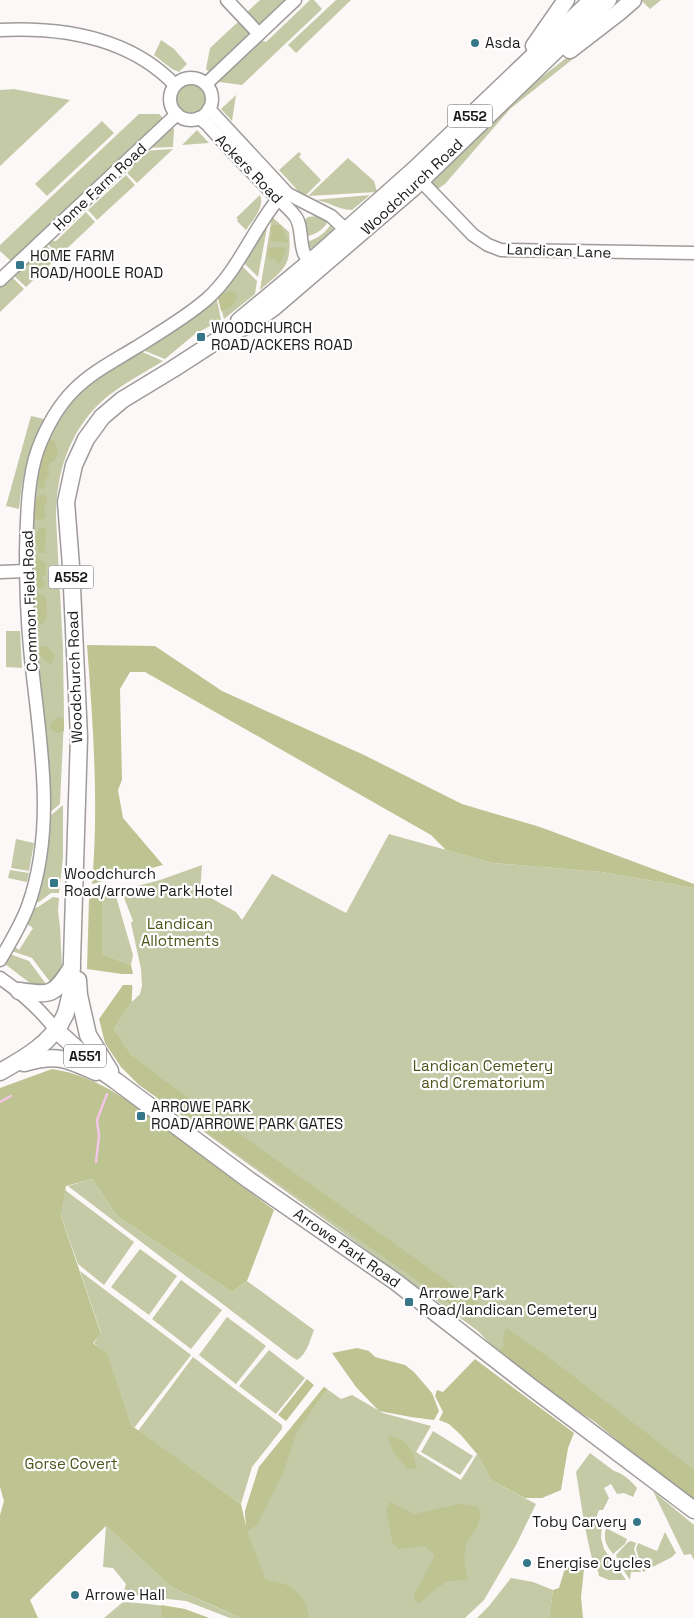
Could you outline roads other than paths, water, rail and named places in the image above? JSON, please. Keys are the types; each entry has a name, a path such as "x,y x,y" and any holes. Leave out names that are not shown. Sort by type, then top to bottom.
{"main road":[{"path":"514,82 566,0"},
{"name":"Woodchurch Road","path":"56,1030 65,1015 71,992 79,737 66,502 74,464 86,439 102,417 122,400 224,336 250,324 273,308 368,228 421,181 478,125 514,82 592,0"},
{"name":"Woodchurch Road","path":"224,336 244,315 346,230 514,82 583,26 608,0"},
{"path":"514,82 592,34 633,0"},
{"path":"397,185 406,186 461,137 478,125"},
{"path":"73,922 79,995 88,1035 116,1081"},
{"path":"19,991 36,994 50,992 59,987 72,967"},
{"name":"Arrowe Park Road","path":"56,1030 99,1069 249,1180 396,1282 694,1510"},
{"name":"A551","path":"5,1069 40,1047 56,1030"},
{"path":"5,1069 45,1058 66,1059 116,1081"}],"street":[{"path":"227,0 259,34"},
{"path":"206,84 295,0"},
{"path":"0,30 43,30 75,34 115,44 161,70 175,85"},
{"path":"194,78 206,84 212,96 211,103 204,114 188,119 177,114 171,103 172,91 175,85 181,81 194,78"},
{"name":"Home Farm Road","path":"3,272 177,114"},
{"name":"Ackers Road","path":"204,114 207,124 283,196 299,221"},
{"name":"Landican Lane","path":"421,181 473,236 494,248 538,251 694,253"},
{"name":"Ackers Road","path":"283,196 331,216 346,230"},
{"name":"Common Field Road","path":"0,960 28,905 38,870 42,831 44,794 40,726 30,646 26,571 27,518 33,470 38,449 49,426 74,390 101,368 143,343 208,298 227,277 266,215 283,196"},
{"path":"310,206 299,221 301,245 304,254 310,261 317,263 326,260 368,228"},
{"path":"0,572 26,571"},
{"path":"0,978 19,991 44,1014 56,1030"}],"waterway":[{"path":"96,1162 99,1136 97,1120 107,1094"},
{"path":"0,1102 11,1096"}],"place":[{"name":"Asda","path":"475,43"},
{"name":"HOME FARM ROAD/HOOLE ROAD","path":"20,265"},
{"name":"WOODCHURCH ROAD/ACKERS ROAD","path":"201,337"},
{"name":"Woodchurch Road/arrowe Park Hotel","path":"54,883"},
{"name":"ARROWE PARK ROAD/ARROWE PARK GATES","path":"141,1116"},
{"name":"Arrowe Park Road/landican Cemetery","path":"409,1302"},
{"name":"Toby Carvery","path":"637,1522"},
{"name":"Energise Cycles","path":"527,1563"},
{"name":"Arrowe Hall","path":"75,1595"}],"park label":[{"name":"Landican Allotments","path":"180,932"},
{"name":"Landican Cemetery and Crematorium","path":"483,1074"},
{"name":"Gorse Covert","path":"71,1464"}]}
